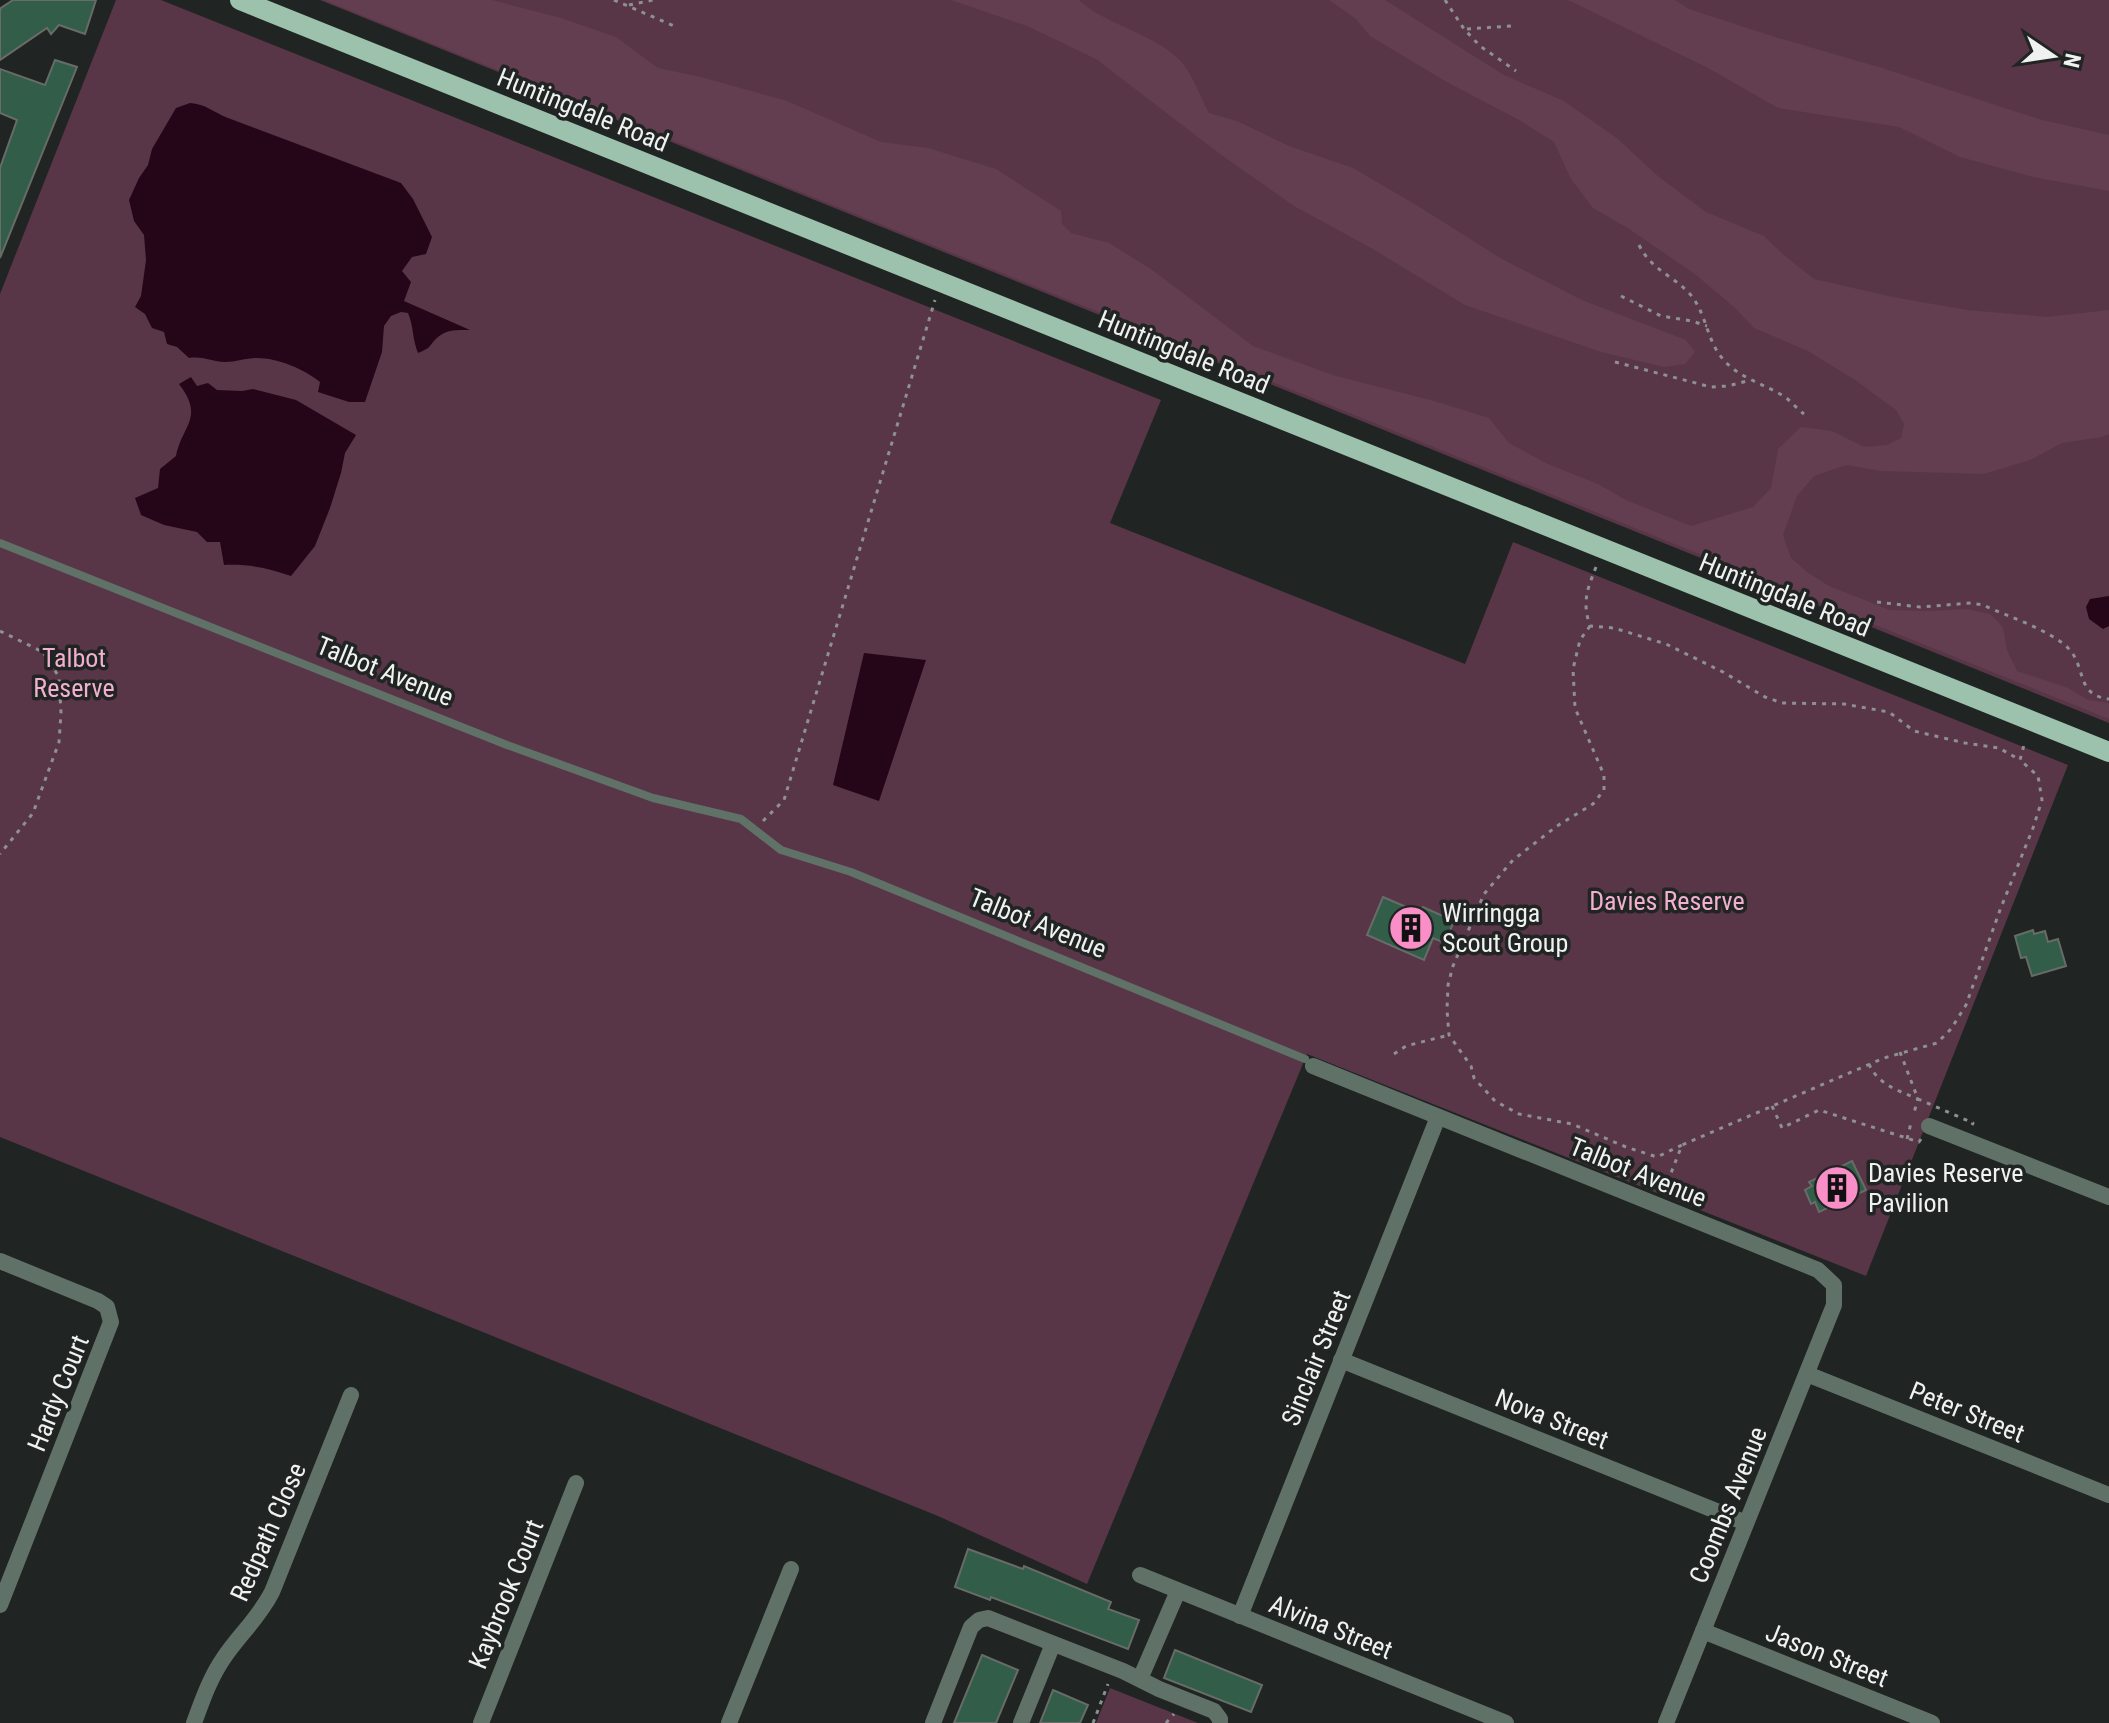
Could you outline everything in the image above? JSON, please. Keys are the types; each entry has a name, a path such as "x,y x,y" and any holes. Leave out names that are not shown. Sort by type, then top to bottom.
{"main road":[{"name":"Huntingdale Road","path":"240,0 2109,752"}],"street":[{"name":"Talbot Avenue","path":"1309,1063 1818,1270 1834,1285 1834,1305"},
{"name":"Sinclair Street","path":"1240,1616 1438,1117"},
{"path":"1929,1126 2109,1197"},
{"name":"Hardy Court","path":"0,1261 98,1301 107,1307 111,1317 104,1343 0,1605"},
{"name":"Coombs Avenue","path":"1666,1723 1834,1305"},
{"name":"Nova Street","path":"1341,1360 1746,1523"},
{"name":"Peter Street","path":"1807,1374 2109,1495"},
{"name":"Redpath Close","path":"194,1723 222,1660 258,1617 272,1592 351,1395"},
{"name":"Kaybrook Court","path":"481,1723 576,1483"},
{"path":"729,1723 791,1569"},
{"name":"Alvina Street","path":"1140,1575 1506,1723"},
{"path":"1140,1679 1178,1591"},
{"path":"933,1723 971,1627 979,1620 988,1618 1214,1711 1220,1723"},
{"name":"Jason Street","path":"1703,1631 1932,1723"},
{"path":"1021,1723 1053,1644"}],"lane":[{"name":"Talbot Avenue","path":"0,543 507,745 653,798 741,819 781,850 851,872 1309,1063"}],"path":[{"path":"614,0 674,26"},
{"path":"626,5 653,0"},
{"path":"1445,0 1464,29 1480,46 1516,71"},
{"path":"1464,29 1511,26"},
{"path":"1639,245 1654,267 1690,294 1698,305 1719,355 1751,380 1786,398 1804,414"},
{"path":"754,830 784,800 940,282"},
{"path":"1621,296 1661,316 1707,326"},
{"path":"1615,362 1711,387 1751,380"},
{"path":"1590,626 1585,611 1586,592 1603,549"},
{"path":"1877,602 1920,607 1983,605 2058,639 2076,657 2084,684 2090,692 2109,699"},
{"path":"1590,626 1614,628 1666,644 1782,703 1844,704 1889,712 1914,731 1999,748 2020,760 2038,776 2042,800 2033,828 1966,1005 1951,1029 1937,1043 1869,1064 1657,1157 1572,1124 1519,1114 1495,1101 1474,1078 1471,1066 1449,1035 1448,985 1484,894 1513,860 1557,826 1593,804 1604,790 1604,775 1575,708 1573,669 1580,640 1590,626"},
{"path":"0,631 43,652 59,677 61,713 59,742 33,813 0,854"},
{"path":"2020,760 2024,745"},
{"path":"1394,1054 1406,1046 1449,1035"},
{"path":"1900,1052 1918,1099"},
{"path":"1869,1064 1874,1075 1891,1087 1973,1123 1966,1141"},
{"path":"1772,1106 1782,1128 1819,1110 1919,1142 1929,1126 1935,1106"},
{"path":"1658,1205 1682,1145"},
{"path":"1093,1723 1108,1684"},
{"path":"1166,1723 1176,1711"}],"green space":[{"path":"116,0 161,0 1161,400 1110,523 1465,664 1513,542 2068,765 1866,1276 1307,1054 1087,1584 938,1516 0,1137 0,294"},
{"path":"320,0 2109,0 2109,723"},
{"path":"1110,1688 1198,1723 1096,1723"}],"shaded area":[{"path":"324,0 492,0 561,18 616,37 658,68 787,101 881,142 928,148 996,169 1061,211 1062,224 1071,233 1109,243 1151,269 1253,346 1336,376 1489,418 1509,443 1548,464 1691,526 1753,507 1771,488 1778,449 1801,427 1832,431 1864,447 1887,445 1901,438 1904,424 1896,410 1808,351 1754,328 1695,274 1593,208 1571,179 1554,142 1370,36 1356,19 1329,0 1385,0 1504,75 1564,101 1618,139 1659,177 1706,212 1764,236 1814,279 1967,310 2047,317 2109,310 2109,434 2062,443 2030,460 1984,474 1881,471 1846,465 1814,476 1797,496 1783,535 1791,558 1807,572 1829,586 1890,610 1966,609 1990,614 2003,627 2007,650 2017,671 2068,688 2088,700 2109,703 2109,719"},
{"path":"951,0 1079,0 1099,15 1162,46 1180,60 1209,113 1237,121 1289,146 1353,168 1502,259 1582,300 1686,340 1695,352 1685,364 1664,367 1601,352 1465,305 1294,206 1096,59 1027,26"},
{"path":"1568,0 1675,0 1689,9 1775,37 2042,120 2109,135 2109,191 2033,177 1960,157 1899,127 1778,108 1708,68"},
{"path":"190,103 401,183 413,199 432,237 426,254 412,257 402,271 411,282 404,301 470,330 445,333 418,353 408,313 391,316 384,326 382,352 365,402 349,402 318,392 320,382 314,377 282,362 265,358 225,362 189,358 177,347 167,344 164,332 152,328 145,314 135,307 141,296 146,260 144,235 134,221 129,200 148,165 152,149 176,108"},
{"path":"191,377 197,386 208,383 217,390 253,389 296,400 356,435 345,453 330,508 315,546 291,576 258,567 224,565 220,542 207,542 197,532 164,525 141,515 135,498 158,488 160,469 176,456 190,421 190,405 179,384"},
{"path":"2109,596 2109,626 2103,629 2089,619 2086,607 2090,599"},
{"path":"864,653 926,660 879,801 833,785"}],"building":[{"path":"13,0 96,0 85,34 59,25 51,34 47,28 0,60 0,11"},
{"path":"55,60 77,67 0,258 0,168 17,120 0,113 0,69 45,85"},
{"name":"Wirringga Scout Group","path":"1383,897 1420,913 1423,907 1454,921 1445,943 1433,938 1424,960 1367,935"},
{"path":"2033,930 2034,934 2045,931 2048,942 2058,939 2066,966 2032,976 2026,957 2021,958 2015,936"},
{"name":"Davies Reserve Pavilion","path":"1852,1161 1866,1190 1819,1212 1815,1202 1811,1204 1805,1190 1812,1186 1809,1182"},
{"path":"968,1549 1023,1569 1024,1566 1111,1602 1108,1609 1139,1620 1128,1649 991,1597 990,1600 955,1587"},
{"path":"1175,1650 1262,1685 1251,1712 1164,1678"},
{"path":"982,1655 1018,1670 996,1723 954,1723"},
{"path":"1053,1690 1088,1705 1080,1723 1040,1723"}],"place":[{"name":"Wirringga Scout Group","path":"1411,928"},
{"name":"Davies Reserve Pavilion","path":"1837,1188"}],"park label":[{"name":"Talbot Reserve","path":"74,673"},
{"name":"Davies Reserve","path":"1667,901"}]}
